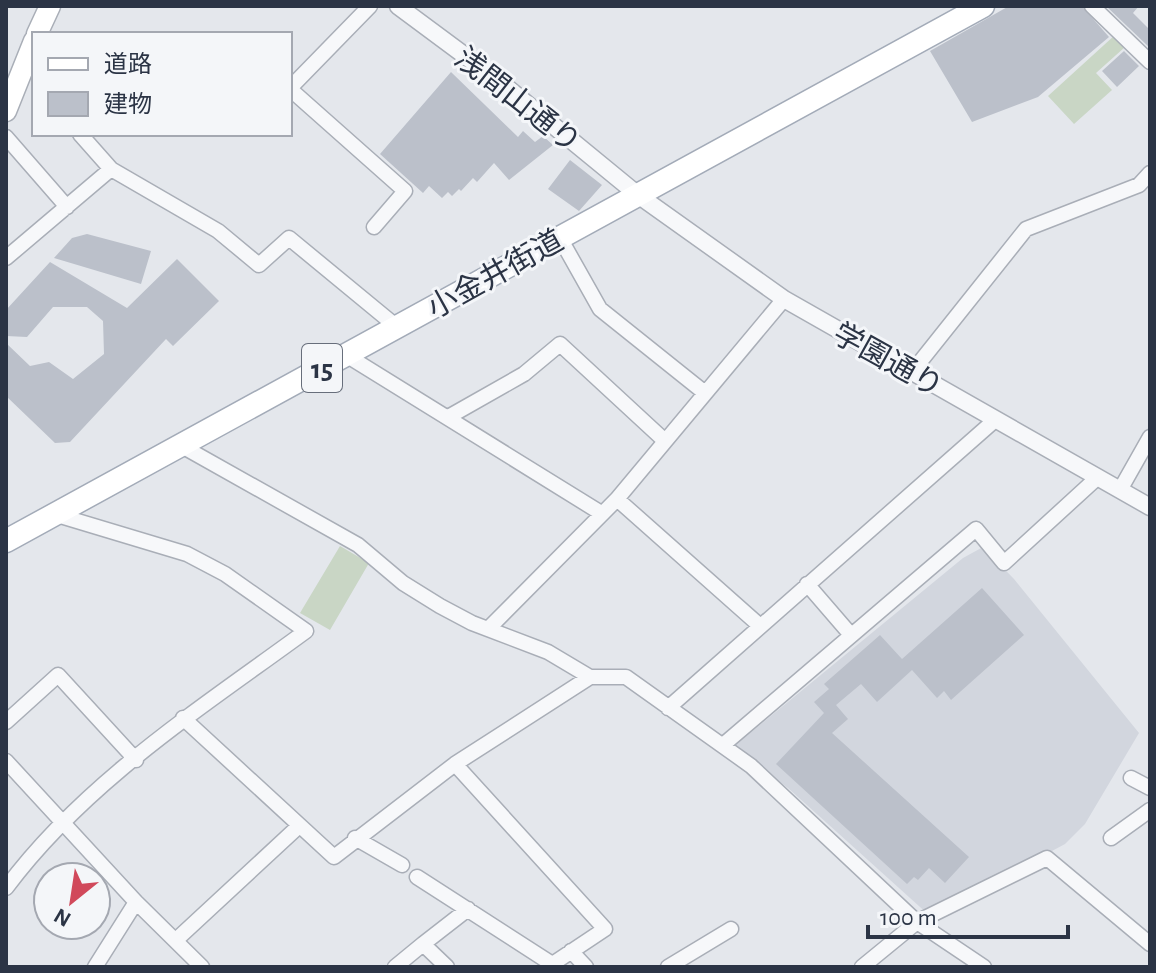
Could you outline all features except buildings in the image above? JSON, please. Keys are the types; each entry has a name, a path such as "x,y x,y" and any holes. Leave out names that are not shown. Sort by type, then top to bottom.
{"main road":[{"path":"38,32 50,6"},
{"name":"小金井街道","path":"6,541 983,6"},
{"path":"6,111 28,74 32,52"}],"street":[{"path":"292,86 370,6"},
{"name":"浅間山通り","path":"398,6 499,81 638,195"},
{"path":"1092,6 1150,62"},
{"path":"292,90 405,191 374,227"},
{"path":"82,136 111,169 218,231 259,265 289,238 397,327"},
{"path":"6,137 67,207"},
{"path":"6,258 111,169"},
{"path":"912,372 1026,229 1139,185 1150,173"},
{"name":"学園通り","path":"638,195 784,299 1150,507"},
{"path":"560,238 600,309 705,393"},
{"path":"488,629 617,499 784,299"},
{"path":"450,416 524,374 560,344 665,441"},
{"path":"346,355 450,416 601,513"},
{"path":"668,708 995,420"},
{"path":"1120,490 1150,437"},
{"path":"180,445 313,517 358,545 403,583 472,623 548,652 590,677 626,677 723,745 801,810 917,922 984,967"},
{"path":"723,745 976,529 1004,563 1098,477"},
{"path":"617,499 759,625"},
{"path":"6,888 64,823 183,718 306,631 225,574 187,554 54,514"},
{"path":"807,584 851,635"},
{"path":"6,722 58,675 136,760"},
{"path":"183,718 334,857 455,764 590,677"},
{"path":"6,761 136,902 202,967"},
{"path":"417,877 550,966 605,929 455,764"},
{"path":"1131,778 1150,788"},
{"path":"1111,838 1147,818"},
{"path":"176,940 299,826"},
{"path":"355,838 402,865"},
{"path":"862,967 917,922 1047,858 1150,944"},
{"path":"95,967 136,902"},
{"path":"395,967 468,909"},
{"path":"668,967 731,929"},
{"path":"423,944 447,967"},
{"path":"571,951 586,967"}],"shaded area":[{"path":"983,547 1014,579 1139,733 1085,824 1065,844 930,916 788,788 733,747 963,558"}],"green space":[{"path":"1115,35 1125,47 1096,73 1112,90 1074,124 1048,96"},
{"path":"340,546 369,563 330,630 300,613"}]}
